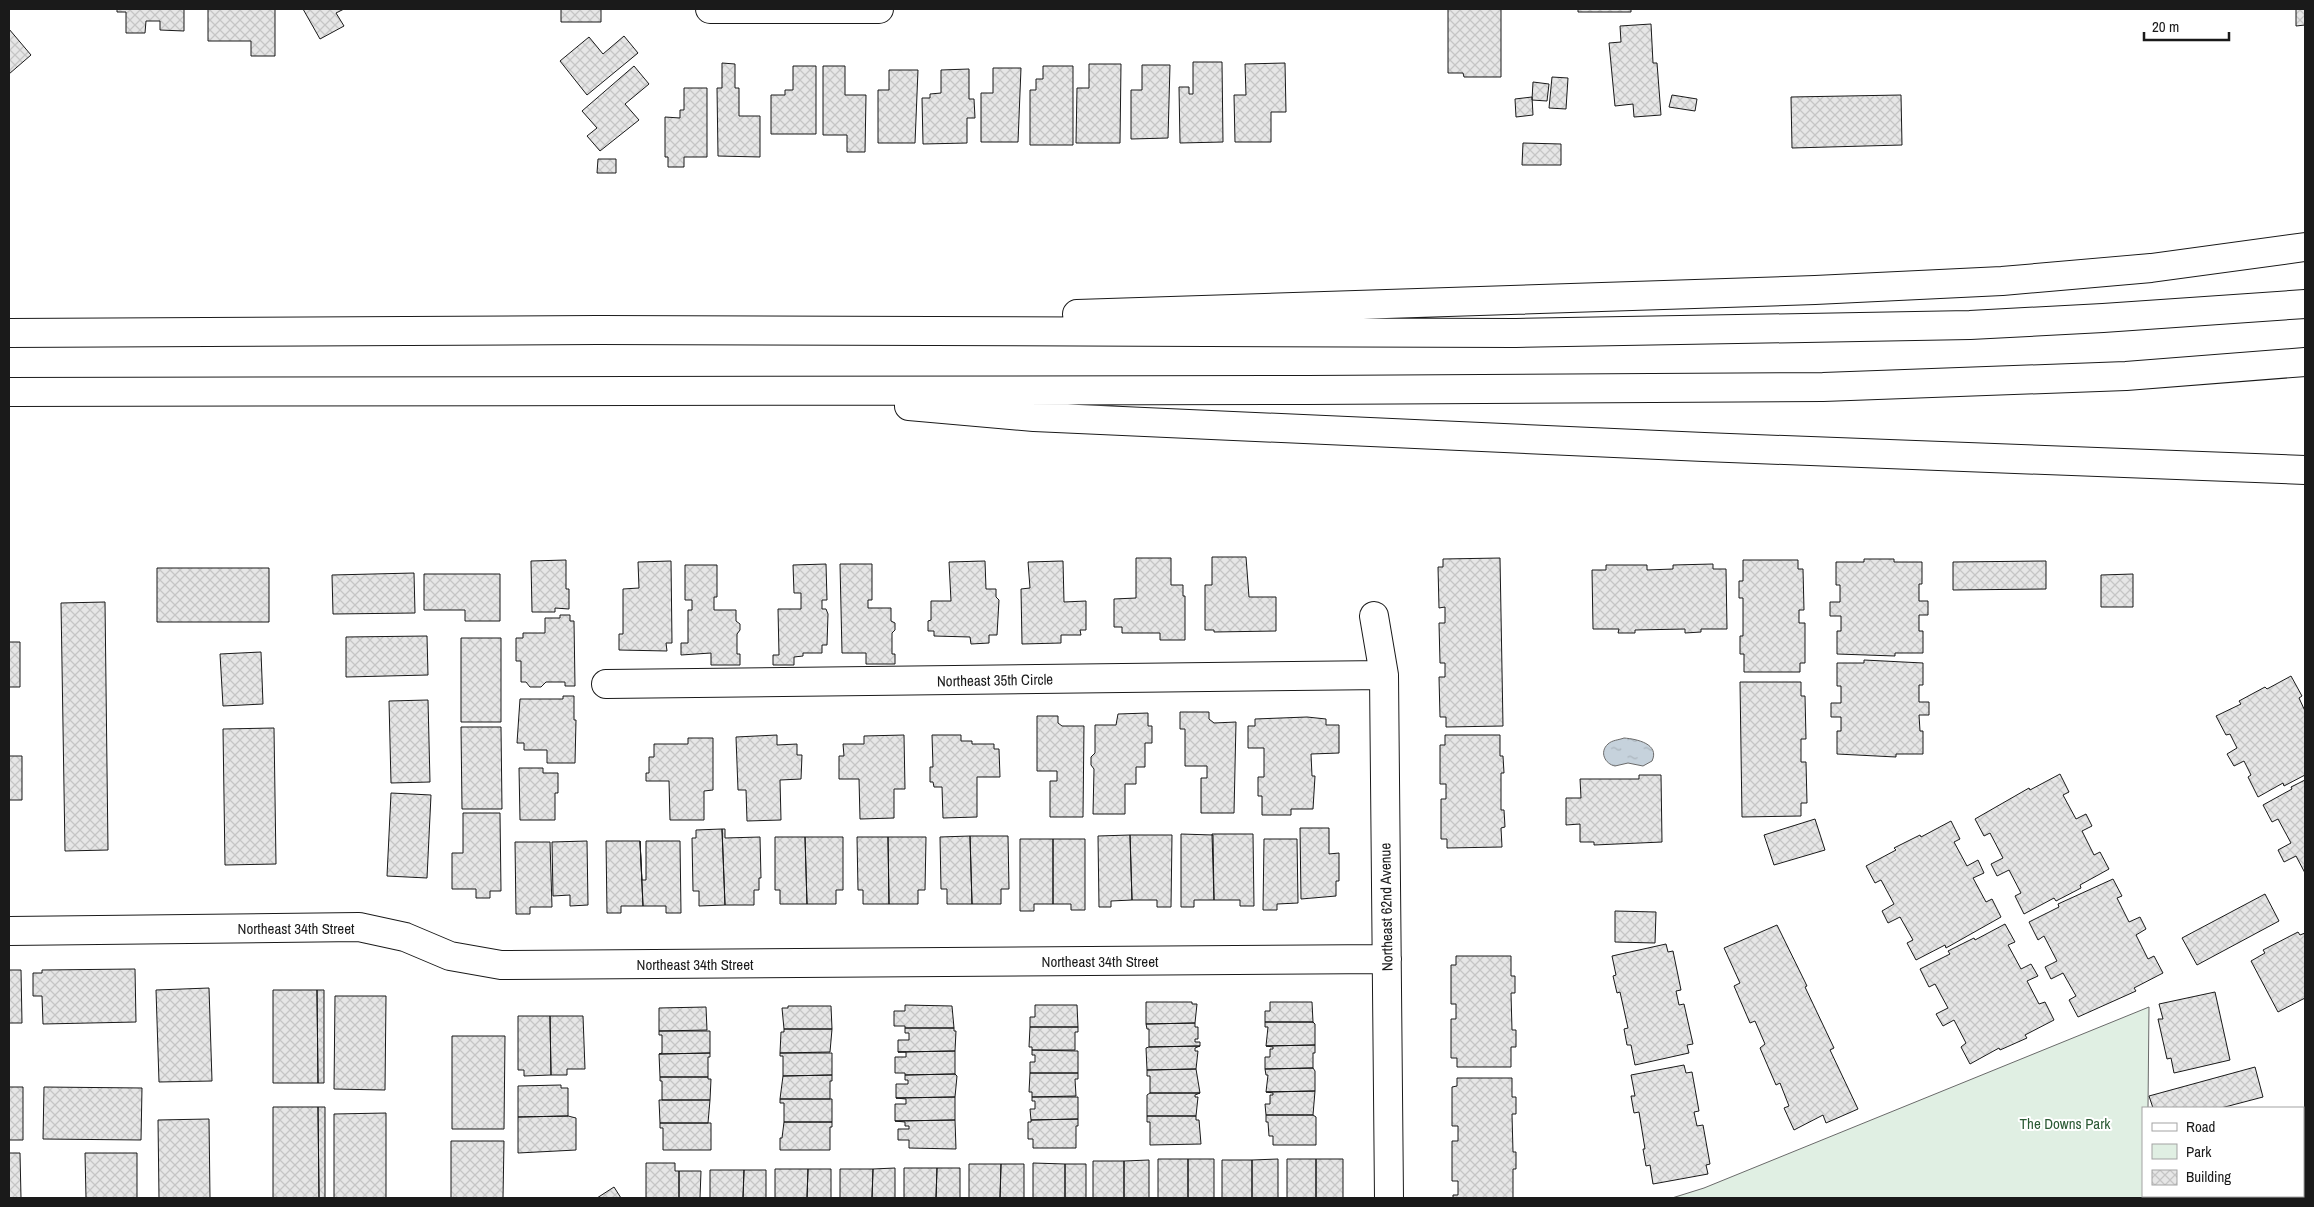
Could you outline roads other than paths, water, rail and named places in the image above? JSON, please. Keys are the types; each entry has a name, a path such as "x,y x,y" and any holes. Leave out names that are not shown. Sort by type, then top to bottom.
{"main road":[{"path":"710,9 879,9"},
{"path":"598,330 1805,290 1992,282 2151,268 2305,247"},
{"path":"9,333 598,330 1516,333 1970,325 2305,304"},
{"path":"9,392 1823,387 2126,376 2305,362"},
{"path":"730,391 1054,418 1743,449 2305,470"},
{"name":"Northeast 62nd Avenue","path":"1374,616 1384,675 1389,1198"},
{"name":"Northeast 35th Circle","path":"606,684 1384,675"},
{"name":"Northeast 34th Street","path":"9,931 359,928 405,937 450,956 501,966 1387,959"}],"water":[{"path":"1624,738 1641,741 1650,747 1654,755 1652,761 1643,766 1628,763 1615,766 1608,763 1604,757 1605,747 1611,742"}],"park label":[{"name":"The Downs Park","path":"2065,1123"}]}
